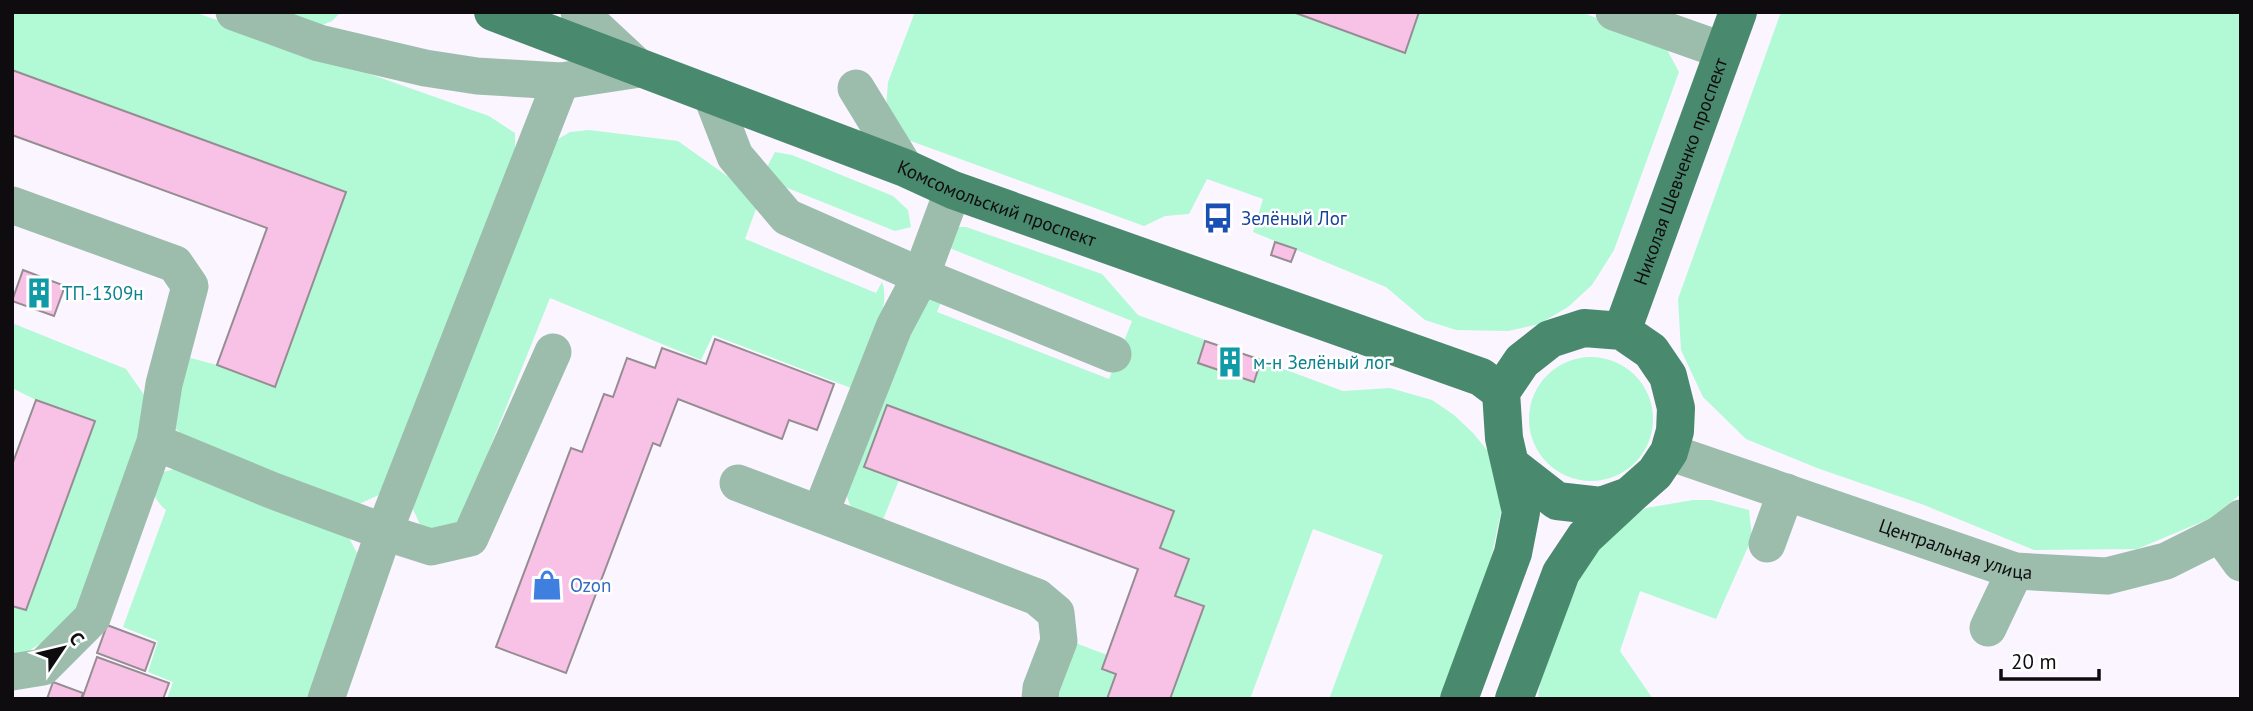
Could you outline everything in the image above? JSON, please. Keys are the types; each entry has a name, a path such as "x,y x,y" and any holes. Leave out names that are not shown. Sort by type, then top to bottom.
{"main road":[{"name":"Комсомольский проспект","path":"493,12 905,168 953,190 1481,377 1501,392"},
{"name":"Николая Шевченко проспект","path":"1622,331 1738,12"},
{"path":"1459,699 1513,553 1521,512 1504,438 1501,392 1522,361 1550,339 1584,328 1622,331 1651,351 1668,376 1676,408 1675,431 1670,452 1655,473 1585,537 1561,573 1514,699"},
{"path":"1512,466 1557,501 1601,506 1629,496"}],"street":[{"path":"234,12 319,43 416,66 477,76 561,81 640,69"},
{"path":"1614,12 1724,51"},
{"path":"584,13 640,69"},
{"path":"326,699 384,532 561,81"},
{"path":"856,88 905,168"},
{"path":"711,94 735,156 788,218 921,276 1113,354"},
{"path":"820,514 894,327 921,276 953,190"},
{"path":"12,205 174,264 190,286 164,384 155,442 92,618 43,667 12,672"},
{"path":"155,442 271,490 431,547 470,538 553,352"},
{"name":"Центральная улица","path":"1670,452 2015,571 2106,576 2166,561 2234,538"},
{"path":"738,483 1037,597 1056,613 1059,641 1041,688 1040,699"},
{"path":"1767,544 1786,492"},
{"path":"1988,628 2015,571"}],"green space":[{"path":"12,12 194,12 489,116 515,133 515,153 383,493 357,505 193,445 175,428 183,356 276,386 346,192 12,70"},
{"path":"275,12 340,13 332,21 317,27"},
{"path":"915,12 1293,12 1404,52 1419,12 1581,12 1664,44 1679,72 1614,250 1592,285 1568,307 1539,324 1508,331 1456,330 1425,320 1386,287 1253,232 1263,199 1207,179 1189,214 1165,216 1144,226 908,140 886,109 888,82"},
{"path":"1781,12 2241,12 2241,494 2211,518 2137,549 2034,550 1924,505 1817,468 1746,439 1703,397 1681,350 1678,299"},
{"path":"589,130 678,141 741,186 757,206 745,239 876,293 882,282 883,306 875,335 851,388 713,335 701,360 550,298 458,527 423,531 412,507 555,141 570,132"},
{"path":"775,152 792,155 893,196 908,210 911,227 895,231 780,185 766,169"},
{"path":"947,227 966,227 1102,274 1138,315 1343,391 1390,388 1432,400 1454,415 1473,433 1491,455 1502,507 1489,568 1439,699 1329,699 1383,555 1313,529 1250,699 1170,699 1203,606 1175,596 1188,559 1160,548 1174,511 888,405 864,467 899,480 882,522 857,512 850,504 846,489 924,290 949,282 937,312 1109,379 1132,321 952,249 939,240"},
{"path":"12,323 126,369 147,399 121,505 86,597 55,634 27,652 12,657 12,606 26,610 94,422 12,388"},
{"path":"1591,357 1615,362 1635,375 1648,395 1653,419 1648,443 1635,463 1615,476 1591,481 1567,476 1547,463 1534,443 1529,419 1534,395 1547,375 1567,362"},
{"path":"175,469 349,538 357,553 358,568 310,699 167,699 173,682 148,672 158,641 123,627 166,510 156,497 156,479 159,473"},
{"path":"1693,500 1711,500 1749,510 1752,538 1716,619 1640,591 1620,651 1653,699 1538,699 1540,683 1566,612 1583,571 1601,539 1646,508"},
{"path":"1073,642 1107,655 1102,669 1116,674 1107,699 1052,699"}],"building":[{"path":"1293,12 1419,12 1405,53"},
{"path":"12,70 346,192 275,387 217,365 267,228 12,135"},
{"path":"1275,242 1296,249 1291,262 1271,255"},
{"name":"ТП-1309н","path":"23,270 65,286 54,316 12,301"},
{"path":"715,339 834,384 817,430 789,420 782,439 678,399 660,446 653,443 566,673 496,647 571,448 582,452 604,394 613,397 627,358 655,368 662,348 706,364"},
{"name":"м-н Зелёный лог","path":"1205,341 1261,360 1254,382 1198,363"},
{"path":"36,400 95,421 26,610 12,606 12,465"},
{"path":"887,405 1174,511 1160,548 1189,559 1175,596 1204,606 1170,699 1107,699 1116,674 1102,669 1138,569 864,467"},
{"path":"107,625 155,643 145,671 97,653"},
{"path":"97,657 169,683 163,699 82,699"},
{"path":"53,682 83,693 81,699 47,699"}],"place":[{"name":"Зелёный Лог","path":"1218,218"},
{"name":"ТП-1309н","path":"39,293"},
{"name":"м-н Зелёный лог","path":"1230,362"},
{"name":"Ozon","path":"547,585"}]}
